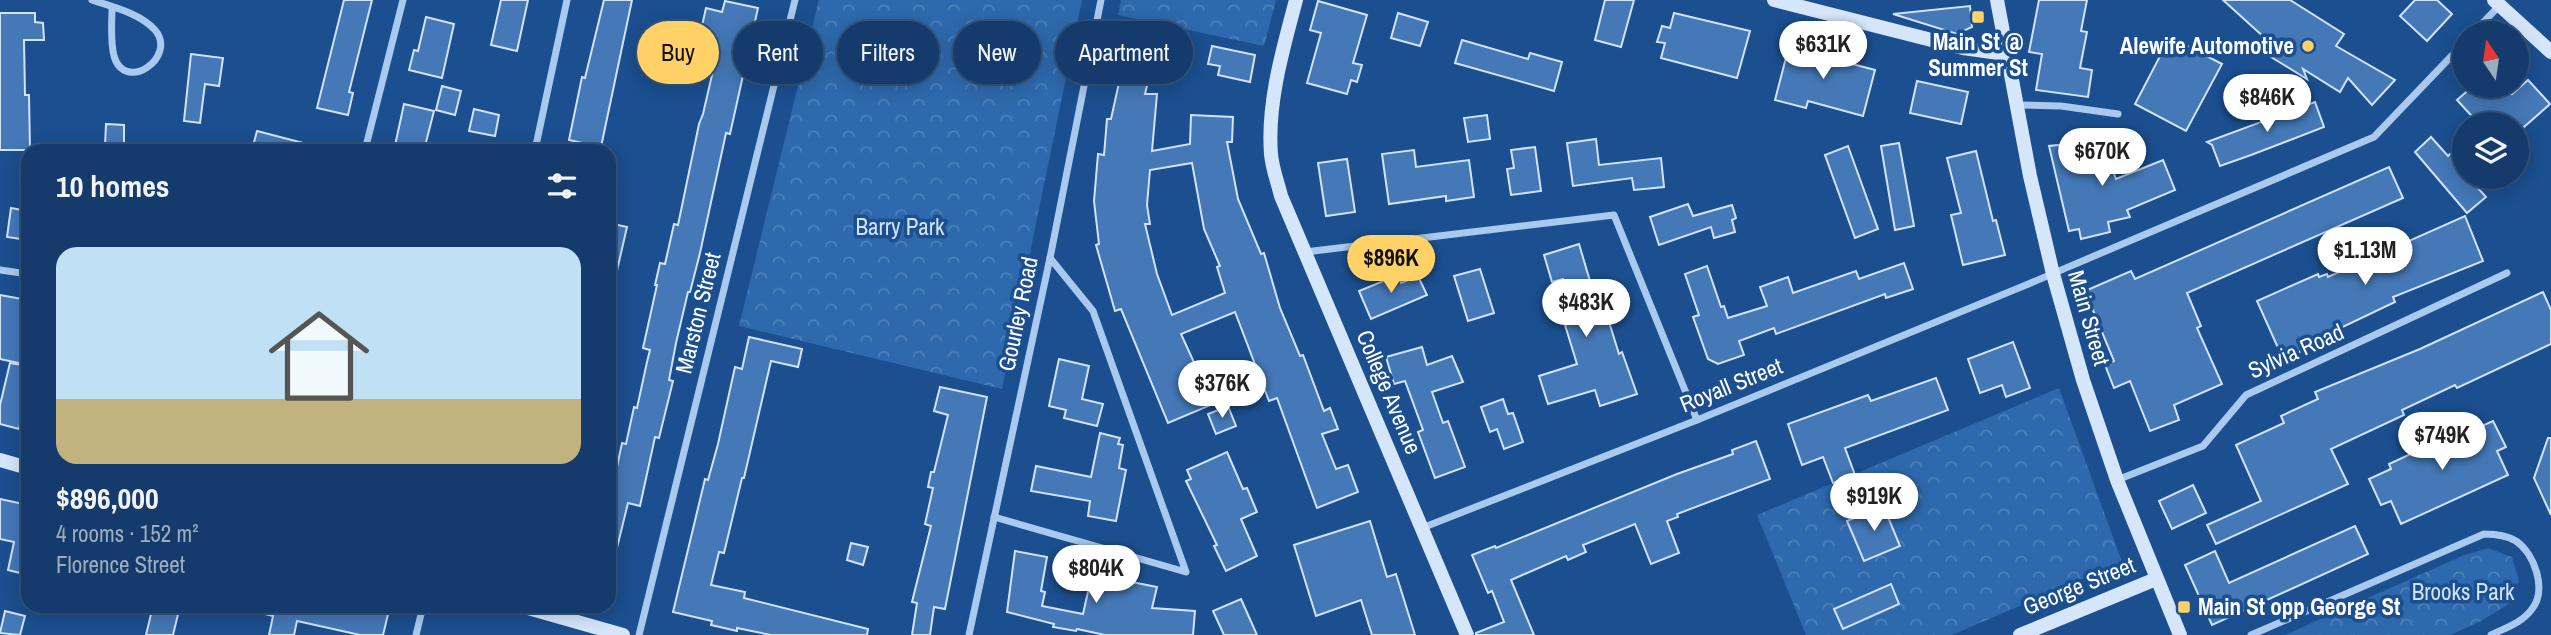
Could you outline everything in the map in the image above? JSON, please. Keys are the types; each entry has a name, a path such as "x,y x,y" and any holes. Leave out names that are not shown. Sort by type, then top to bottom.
{"street":[{"path":"92,0 112,7 139,18 159,35 162,43 158,58 139,73 131,74 120,67 114,58 111,37 112,7"},
{"path":"367,144 403,0"},
{"path":"536,144 567,0"},
{"name":"Marston Street","path":"639,635 795,0"},
{"name":"Gourley Road","path":"969,635 1050,258 1101,0"},
{"name":"College Avenue","path":"1296,0 1283,49 1271,114 1271,156 1281,197 1466,635"},
{"path":"1773,0 1963,48 2006,54"},
{"name":"Main Street","path":"1997,0 2030,176 2053,274 2083,380 2117,481 2180,635"},
{"path":"2483,21 2497,3 2551,52"},
{"name":"Royall Street","path":"1422,528 1697,420 2053,274 2374,137 2452,56"},
{"path":"2018,105 2061,106 2118,114"},
{"path":"1305,252 1614,215 1697,420"},
{"path":"993,517 1186,572 1093,311 1050,258"},
{"path":"0,270 21,273"},
{"name":"Sylvia Road","path":"2117,481 2203,446 2246,395 2507,273"},
{"path":"0,460 21,466"},
{"path":"2251,635 2484,534 2501,535 2521,546 2533,563 2539,586 2538,598 2532,609 2520,621 2491,635"},
{"name":"George Street","path":"2020,635 2156,579"},
{"path":"416,635 421,613"},
{"path":"546,613 623,635"}],"green space":[{"name":"Barry Park","path":"819,0 1082,0 1078,21 1055,21 1055,84 1065,84 1002,389 739,326 798,84 823,84 823,21 814,21"},
{"path":"1121,0 1276,0 1264,46 1193,31 1193,21 1146,21 1118,15"},
{"path":"2059,388 2122,562 1952,635 1806,635 1757,515"},
{"name":"Brooks Park","path":"2488,548 2512,557 2519,581 2509,604 2451,635 2285,635 2462,556"}],"building":[{"path":"344,0 372,0 349,92 353,93 348,115 317,108"},
{"path":"501,0 528,0 517,51 491,45"},
{"path":"604,0 632,0 602,144 569,140 582,77 585,78"},
{"path":"1605,0 1634,0 1621,47 1595,40"},
{"path":"2039,0 2087,0 2081,31 2087,32 2080,68 2092,70 2088,97 2036,90 2042,54 2029,52"},
{"path":"2223,0 2290,0 2344,34 2336,46 2395,80 2372,105 2348,78 2340,92 2303,69 2307,79 2271,57 2277,49"},
{"path":"2415,0 2437,0 2452,14 2427,41 2400,16"},
{"path":"725,1 758,8 755,21 733,21 733,84 741,84 730,134 726,133 700,253 676,343 669,380 673,381 659,438 655,437 640,506 628,503 616,552 616,472 622,443 626,444 634,407 637,408 650,350 643,348 655,285 660,263 665,264 674,224 678,225 710,84 719,84 719,21 703,21 706,8 722,12"},
{"path":"1318,1 1367,15 1353,63 1362,65 1357,82 1351,80 1347,94 1307,83 1321,33 1310,30"},
{"path":"1970,6 1972,27 1957,34 1893,14"},
{"path":"0,13 35,13 35,22 43,23 44,40 24,40 25,95 29,95 30,144 21,144 21,150 0,150"},
{"path":"1398,13 1428,22 1420,46 1391,38"},
{"path":"1674,13 1750,31 1737,78 1661,58 1665,43 1657,42 1662,26 1670,28"},
{"path":"426,17 454,24 442,78 409,70 414,50 418,51"},
{"path":"2170,37 2222,64 2186,131 2135,104"},
{"path":"1462,40 1528,59 1530,53 1562,62 1554,91 1455,63"},
{"path":"1790,42 1828,53 1826,57 1875,70 1863,116 1808,101 1806,108 1775,100"},
{"path":"1212,46 1255,55 1250,82 1218,75 1220,66 1208,64"},
{"path":"191,54 223,58 219,86 205,84 200,123 184,121"},
{"path":"1917,81 1968,92 1961,124 1910,113"},
{"path":"2529,81 2550,104 2529,123 2529,112 2468,112 2457,100 2529,98"},
{"path":"1119,84 1147,84 1145,94 1157,94 1152,151 1190,144 1191,115 1233,117 1232,142 1227,142 1238,199 1261,254 1264,253 1280,308 1300,356 1303,355 1324,411 1330,408 1338,429 1322,434 1336,469 1348,465 1358,492 1317,508 1277,398 1269,401 1235,312 1181,334 1213,404 1168,423 1121,309 1115,311 1096,245 1099,244 1094,201 1098,154 1104,155 1107,119 1111,119","holes":["1192,163 1204,229 1220,266 1217,267 1225,293 1172,315 1157,274 1145,224 1150,224 1147,205 1150,170"]},
{"path":"442,86 461,91 455,115 436,110"},
{"path":"2315,102 2324,127 2251,155 2220,166 2212,145 2207,142"},
{"path":"404,104 434,111 426,144 395,144"},
{"path":"474,109 499,115 495,136 469,131"},
{"path":"1487,115 1490,139 1468,142 1464,118"},
{"path":"106,124 124,125 124,144 105,144"},
{"path":"257,131 307,144 254,144"},
{"path":"2431,137 2448,156 2452,152 2452,189 2479,189 2486,197 2467,213 2415,152"},
{"path":"1596,139 1599,165 1661,158 1664,187 1634,190 1632,178 1573,186 1567,143"},
{"path":"2087,142 2090,155 2106,151 2116,179 2163,160 2175,190 2127,210 2130,217 2108,222 2110,232 2081,239 2079,229 2069,231 2049,146"},
{"path":"1899,143 1914,226 1895,230 1881,146"},
{"path":"1848,146 1878,229 1855,238 1825,155"},
{"path":"1535,147 1541,191 1511,195 1507,169 1514,168 1511,150"},
{"path":"1414,150 1416,167 1469,160 1474,197 1446,201 1446,196 1389,204 1382,154"},
{"path":"1976,151 1993,221 1996,220 2005,255 1963,265 1951,215 1961,213 1947,158"},
{"path":"1347,159 1355,212 1326,216 1318,163"},
{"path":"2389,167 2403,198 2187,293 2201,326 2197,328 2222,384 2174,405 2179,420 2150,431 2130,381 2114,388 2105,365 2114,361 2085,291 2131,271 2135,279"},
{"path":"1688,204 1693,216 1732,205 1736,218 1732,220 1735,232 1714,238 1711,227 1659,245 1650,217"},
{"path":"11,208 21,210 21,239 7,237"},
{"path":"2465,216 2483,261 2393,297 2395,302 2309,343 2311,347 2283,359 2257,301 2318,274 2319,277 2327,274 2328,277"},
{"path":"616,225 627,227 616,275"},
{"path":"1579,244 1595,298 1601,296 1619,354 1622,352 1637,394 1600,406 1595,390 1548,404 1539,376 1577,364 1565,325 1576,322 1563,279 1552,282 1544,255"},
{"path":"1904,263 1913,289 1886,298 1885,294 1776,334 1774,328 1739,341 1744,355 1718,364 1708,359 1693,317 1699,315 1685,274 1707,266 1721,307 1724,306 1728,318 1767,306 1760,287 1788,277 1793,293 1856,271 1859,279"},
{"path":"1480,269 1494,313 1468,321 1454,276"},
{"path":"1398,275 1401,283 1418,276 1427,295 1371,319 1359,291"},
{"path":"2543,292 2551,310 2551,344 2457,388 2455,385 2402,410 2404,415 2331,449 2348,484 2216,544 2207,525 2261,501 2236,445 2284,423 2281,416 2318,399 2315,392 2420,349"},
{"path":"0,295 21,299 21,364 0,359"},
{"path":"749,337 802,349 798,367 771,361 724,553 719,552 711,585 745,592 744,598 868,629 867,635 771,635 737,628 737,631 711,625 712,621 673,612 705,479 708,480 718,444 735,367 742,369"},
{"path":"2013,342 2030,388 2006,397 2002,385 1980,393 1968,359"},
{"path":"1422,347 1427,365 1452,356 1463,382 1432,392 1443,423 1448,421 1465,467 1435,478 1418,432 1423,430 1405,381 1394,384 1386,357"},
{"path":"1059,359 1089,366 1082,399 1103,404 1097,426 1064,418 1066,410 1049,406"},
{"path":"10,363 21,365 19,429 0,424 0,405"},
{"path":"1936,378 1948,410 1845,448 1855,475 1833,483 1823,457 1802,465 1788,424 1868,395 1871,401"},
{"path":"940,387 987,397 945,609 934,607 930,635 912,635 917,603 912,602 931,526 925,524 933,488 928,487 948,415 934,411"},
{"path":"1503,399 1508,414 1513,413 1523,442 1504,449 1497,429 1490,432 1481,407"},
{"path":"1228,406 1236,426 1216,434 1208,414"},
{"path":"2493,421 2506,447 2497,451 2508,475 2401,524 2391,501 2381,505 2369,479 2391,469 2389,464 2471,426 2473,430"},
{"path":"1100,433 1120,438 1118,444 1123,445 1119,468 1126,470 1116,521 1088,516 1090,501 1031,491 1036,466 1091,477"},
{"path":"2548,438 2551,438 2551,515 2534,478"},
{"path":"1756,441 1770,479 1677,514 1678,517 1667,521 1679,553 1651,564 1635,524 1583,545 1586,552 1568,560 1566,556 1511,580 1534,635 1476,635 1504,622 1492,591 1488,593 1472,555 1495,546 1496,548 1733,454 1732,450"},
{"path":"1227,452 1243,489 1247,488 1257,512 1241,519 1257,556 1226,571 1214,546 1217,545 1186,481 1191,479 1187,470"},
{"path":"2193,485 2206,513 2172,529 2159,501"},
{"path":"0,499 21,504 21,573 8,570 14,542 0,539"},
{"path":"1883,505 1900,546 1864,561 1847,521"},
{"path":"1370,521 1387,577 1396,574 1415,635 1372,635 1361,600 1316,616 1294,545"},
{"path":"2355,526 2368,554 2212,625 2185,565 2215,551 2229,583"},
{"path":"851,543 868,547 863,565 847,560"},
{"path":"1015,551 1047,557 1041,591 1045,592 1042,606 1083,614 1092,574 1157,587 1152,608 1195,611 1193,635 1105,635 1053,627 1054,624 1007,612"},
{"path":"1891,584 1899,604 1843,629 1834,609"},
{"path":"1241,599 1257,635 1224,635 1213,611"},
{"path":"5,611 25,616 20,635 0,633"},
{"path":"151,613 178,613 173,635 146,635"},
{"path":"261,613 388,613 383,635 360,635 297,621 294,635 269,635 273,616"}],"place":[{"name":"Main St @ Summer St","path":"1978,17"},
{"name":"Alewife Automotive","path":"2308,46"},
{"name":"Main St opp George St","path":"2184,607"}]}
